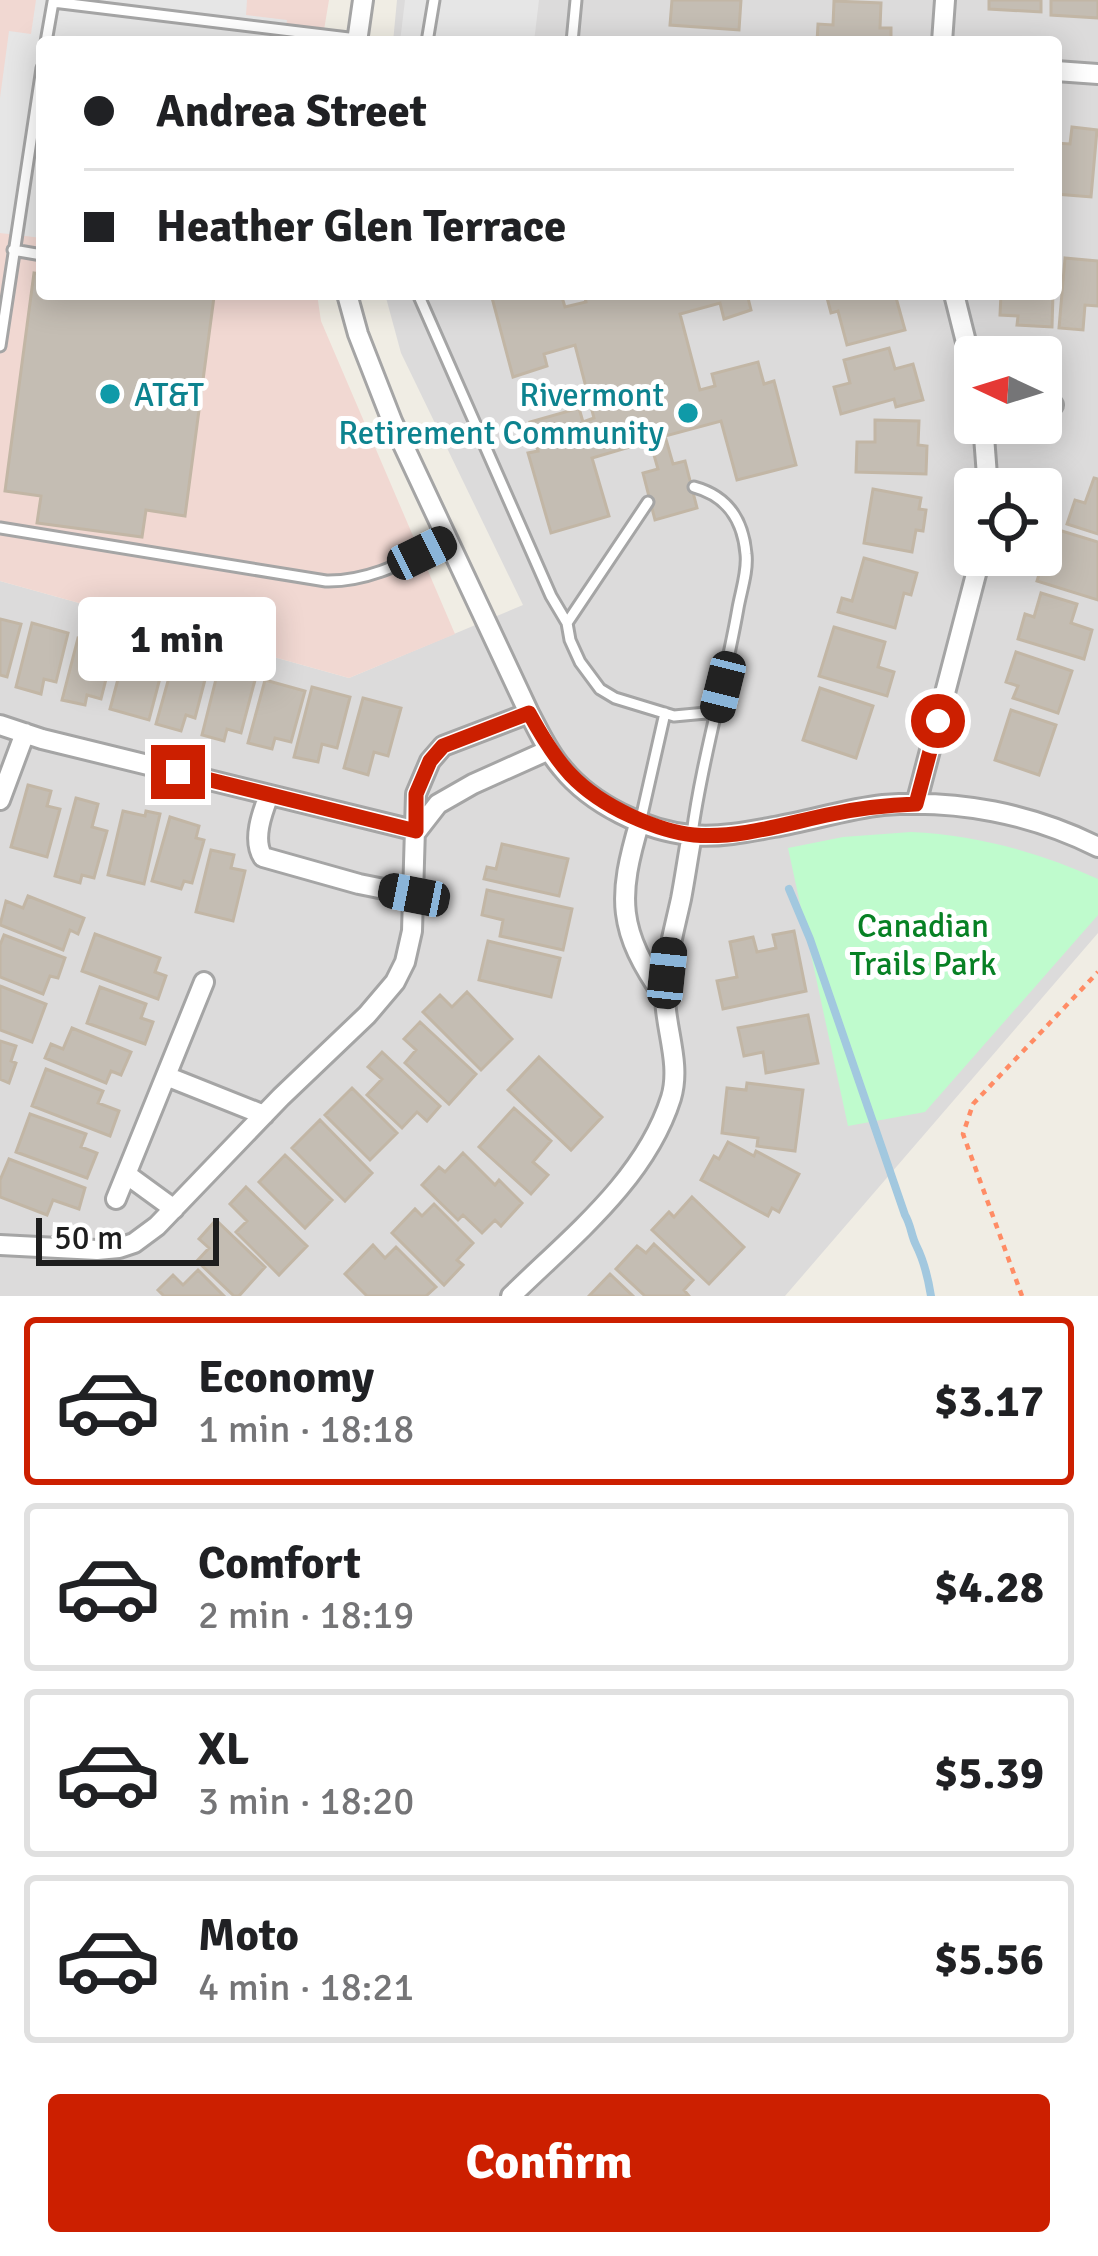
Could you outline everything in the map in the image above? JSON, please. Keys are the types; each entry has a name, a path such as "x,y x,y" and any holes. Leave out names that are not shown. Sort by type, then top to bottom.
{"street":[{"path":"358,36 363,0"},
{"path":"942,36 945,0"},
{"path":"1062,71 1098,74"},
{"path":"349,300 392,421 529,713 566,773 604,804 668,831 692,835 775,827 857,809 962,806 1039,821 1098,847"},
{"path":"956,300 964,336"},
{"path":"916,804 976,576"},
{"path":"0,1245 97,1250 134,1243 157,1226 368,1015 405,962 412,931 416,794 430,761 443,746 529,713"},
{"path":"0,725 416,831"},
{"path":"0,800 25,733"},
{"path":"416,831 438,804 549,750"},
{"path":"269,795 258,840 263,857 414,895"},
{"path":"640,820 623,902 640,964 665,998"},
{"path":"511,1296 616,1191 646,1152 673,1093 665,998 692,835"},
{"path":"116,1199 204,982"},
{"path":"166,1076 265,1114"},
{"path":"126,1174 174,1209"}],"lane":[{"path":"428,36 434,0"},
{"path":"573,36 576,0"},
{"path":"47,36 52,2 326,36"},
{"path":"272,36 273,29"},
{"path":"0,346 36,106"},
{"path":"13,250 36,254"},
{"path":"421,300 567,623 580,662 600,689 615,698 674,716 717,712"},
{"path":"692,835 697,795 730,662 747,557 740,523 729,508 718,494 694,487"},
{"path":"567,623 648,502"},
{"path":"0,528 344,582 395,566 450,540"},
{"path":"640,820 665,713"}],"path":[{"path":"1022,1296 963,1134 973,1104 1098,972"}],"shaded area":[{"path":"0,0 329,0 323,36 36,36 36,300 318,300 321,321 455,634 349,678 0,581"},
{"path":"36,0 247,0 246,15 287,20 285,36 36,36 36,237 0,233 0,98 9,31 31,34"},
{"path":"397,0 1098,0 1098,933 785,1296 0,1296 0,581 349,678 523,605 401,353 387,300 1062,300 1062,36 394,36"},
{"path":"405,0 539,0 535,36 401,36"}],"green space":[{"name":"Canadian Trails Park","path":"911,832 1007,846 1098,879 1098,915 925,1112 848,1126 788,848 843,837"}],"building":[{"path":"672,0 741,0 739,30 670,25"},
{"path":"989,0 1041,0 1041,12 989,9"},
{"path":"1051,0 1098,0 1098,18 1051,15"},
{"path":"834,1 881,3 880,28 891,28 891,36 817,36 818,24 833,25"},
{"path":"1072,127 1097,130 1091,197 1062,195 1062,143 1070,144"},
{"path":"1065,258 1098,261 1098,306 1085,305 1083,330 1059,328"},
{"name":"AT&T","path":"34,273 36,300 214,300 185,516 146,510 142,537 37,523 41,496 5,491"},
{"name":"Rivermont Retirement Community","path":"493,300 563,300 565,307 586,300 748,300 751,310 724,319 720,303 680,314 700,390 715,386 712,374 758,362 764,384 774,381 796,465 737,480 721,421 665,436 673,464 685,461 697,508 655,520 643,473 658,469 650,441 592,458 609,516 551,533 528,453 538,451 530,422 579,408 583,422 594,418 575,345 544,354 547,366 513,377"},
{"path":"828,300 897,300 905,330 847,345 838,311 831,313"},
{"path":"1001,300 1053,300 1052,327 1017,325 1018,316 1000,315"},
{"path":"889,348 895,369 913,364 923,400 896,407 894,399 841,414 834,387 850,383 844,360"},
{"path":"875,420 919,421 918,445 927,446 926,474 856,472 857,442 875,442"},
{"path":"1094,478 1098,479 1098,534 1067,524 1075,500 1085,503"},
{"path":"873,489 921,498 919,509 926,510 923,531 916,530 912,552 864,543"},
{"path":"1062,531 1098,542 1098,600 1037,581 1038,576 1062,576"},
{"path":"864,558 917,573 911,595 904,593 895,628 838,612 842,598 852,601"},
{"path":"1041,593 1077,604 1071,623 1092,630 1084,659 1018,639 1025,614 1034,617"},
{"path":"0,619 21,624 7,677 0,675"},
{"path":"32,623 68,633 56,682 44,679 41,694 16,687"},
{"path":"834,627 885,642 878,667 894,672 887,696 819,676"},
{"path":"78,638 114,647 101,699 87,695 85,705 62,700"},
{"path":"126,649 165,659 149,720 110,709"},
{"path":"1016,652 1072,671 1058,713 1013,698 1018,686 1006,682"},
{"path":"173,663 207,672 195,718 186,715 181,731 156,724"},
{"path":"218,671 255,680 241,733 227,729 224,741 202,735"},
{"path":"265,680 305,691 291,742 275,738 272,749 248,743"},
{"path":"312,687 350,697 337,748 322,744 318,762 294,757"},
{"path":"820,688 873,706 856,758 803,740"},
{"path":"363,698 401,708 388,756 374,752 368,775 344,768"},
{"path":"1011,710 1056,725 1039,775 995,760"},
{"path":"28,785 51,791 47,806 60,809 47,857 11,847"},
{"path":"76,798 98,804 92,827 107,831 94,878 82,875 80,883 55,876"},
{"path":"123,811 160,814 144,884 108,875"},
{"path":"170,817 199,826 196,838 204,840 192,883 184,881 181,889 152,881"},
{"path":"502,844 568,859 559,896 484,879 487,867 496,869"},
{"path":"211,850 234,855 231,868 245,871 233,921 196,912"},
{"path":"487,890 572,909 563,950 500,936 503,920 482,915"},
{"path":"28,896 84,918 78,934 70,930 63,950 0,925 6,901 23,908"},
{"path":"794,931 806,991 723,1009 717,981 737,977 730,942 753,937 757,952 776,948 773,935"},
{"path":"95,934 160,958 155,972 166,976 158,999 82,971"},
{"path":"4,935 65,958 58,978 50,976 43,994 0,977"},
{"path":"488,941 560,958 551,997 479,980"},
{"path":"0,986 46,1004 32,1042 0,1030"},
{"path":"100,987 146,1004 141,1018 153,1022 145,1044 87,1023"},
{"path":"467,992 512,1039 481,1070 423,1012 440,995 452,1007"},
{"path":"808,1015 818,1063 766,1073 763,1052 744,1056 738,1028"},
{"path":"420,1022 476,1074 449,1104 405,1063 416,1050 404,1039"},
{"path":"72,1028 131,1052 121,1075 111,1071 106,1083 45,1058 51,1044 63,1049"},
{"path":"0,1041 16,1046 9,1083 0,1079"},
{"path":"382,1052 440,1106 427,1121 417,1112 402,1128 367,1095 382,1079 368,1067"},
{"path":"539,1057 602,1117 571,1150 508,1090"},
{"path":"46,1069 103,1091 98,1103 119,1111 110,1136 32,1106"},
{"path":"747,1083 803,1090 795,1151 757,1146 758,1138 722,1133 727,1088 746,1090"},
{"path":"352,1088 397,1133 370,1160 325,1115"},
{"path":"514,1108 551,1141 533,1162 548,1175 531,1194 479,1147"},
{"path":"30,1114 86,1134 81,1147 97,1153 87,1178 16,1152"},
{"path":"320,1120 372,1173 345,1201 292,1148"},
{"path":"728,1142 799,1174 779,1212 772,1208 768,1216 701,1180"},
{"path":"463,1153 495,1185 499,1180 522,1203 501,1226 495,1220 482,1233 463,1215 458,1220 422,1185 439,1167 445,1172"},
{"path":"285,1155 332,1200 305,1228 259,1182"},
{"path":"9,1159 85,1188 79,1209 53,1200 47,1215 0,1197 0,1180"},
{"path":"246,1187 307,1246 279,1275 236,1232 247,1221 230,1204"},
{"path":"692,1197 744,1247 709,1284 652,1230 669,1212 674,1217"},
{"path":"434,1204 473,1243 457,1260 463,1265 444,1285 392,1233 415,1209 422,1216"},
{"path":"216,1220 265,1267 239,1296 197,1261 209,1248 199,1239"},
{"path":"654,1244 693,1280 684,1290 689,1296 645,1296 616,1269 637,1246 646,1253"},
{"path":"373,1245 385,1258 396,1247 436,1287 426,1296 367,1296 345,1274"},
{"path":"198,1270 224,1296 164,1296 158,1290 173,1275 183,1285"},
{"path":"610,1274 633,1296 589,1296"}],"waterway":[{"path":"789,889 931,1296"}],"place":[{"name":"AT&T","path":"110,394"},
{"name":"Rivermont Retirement Community","path":"688,413"}],"route":[{"path":"178,772 416,831 416,794 430,761 443,746 529,713 566,773 604,804 668,831 708,836 879,806 916,804 938,721"}]}
